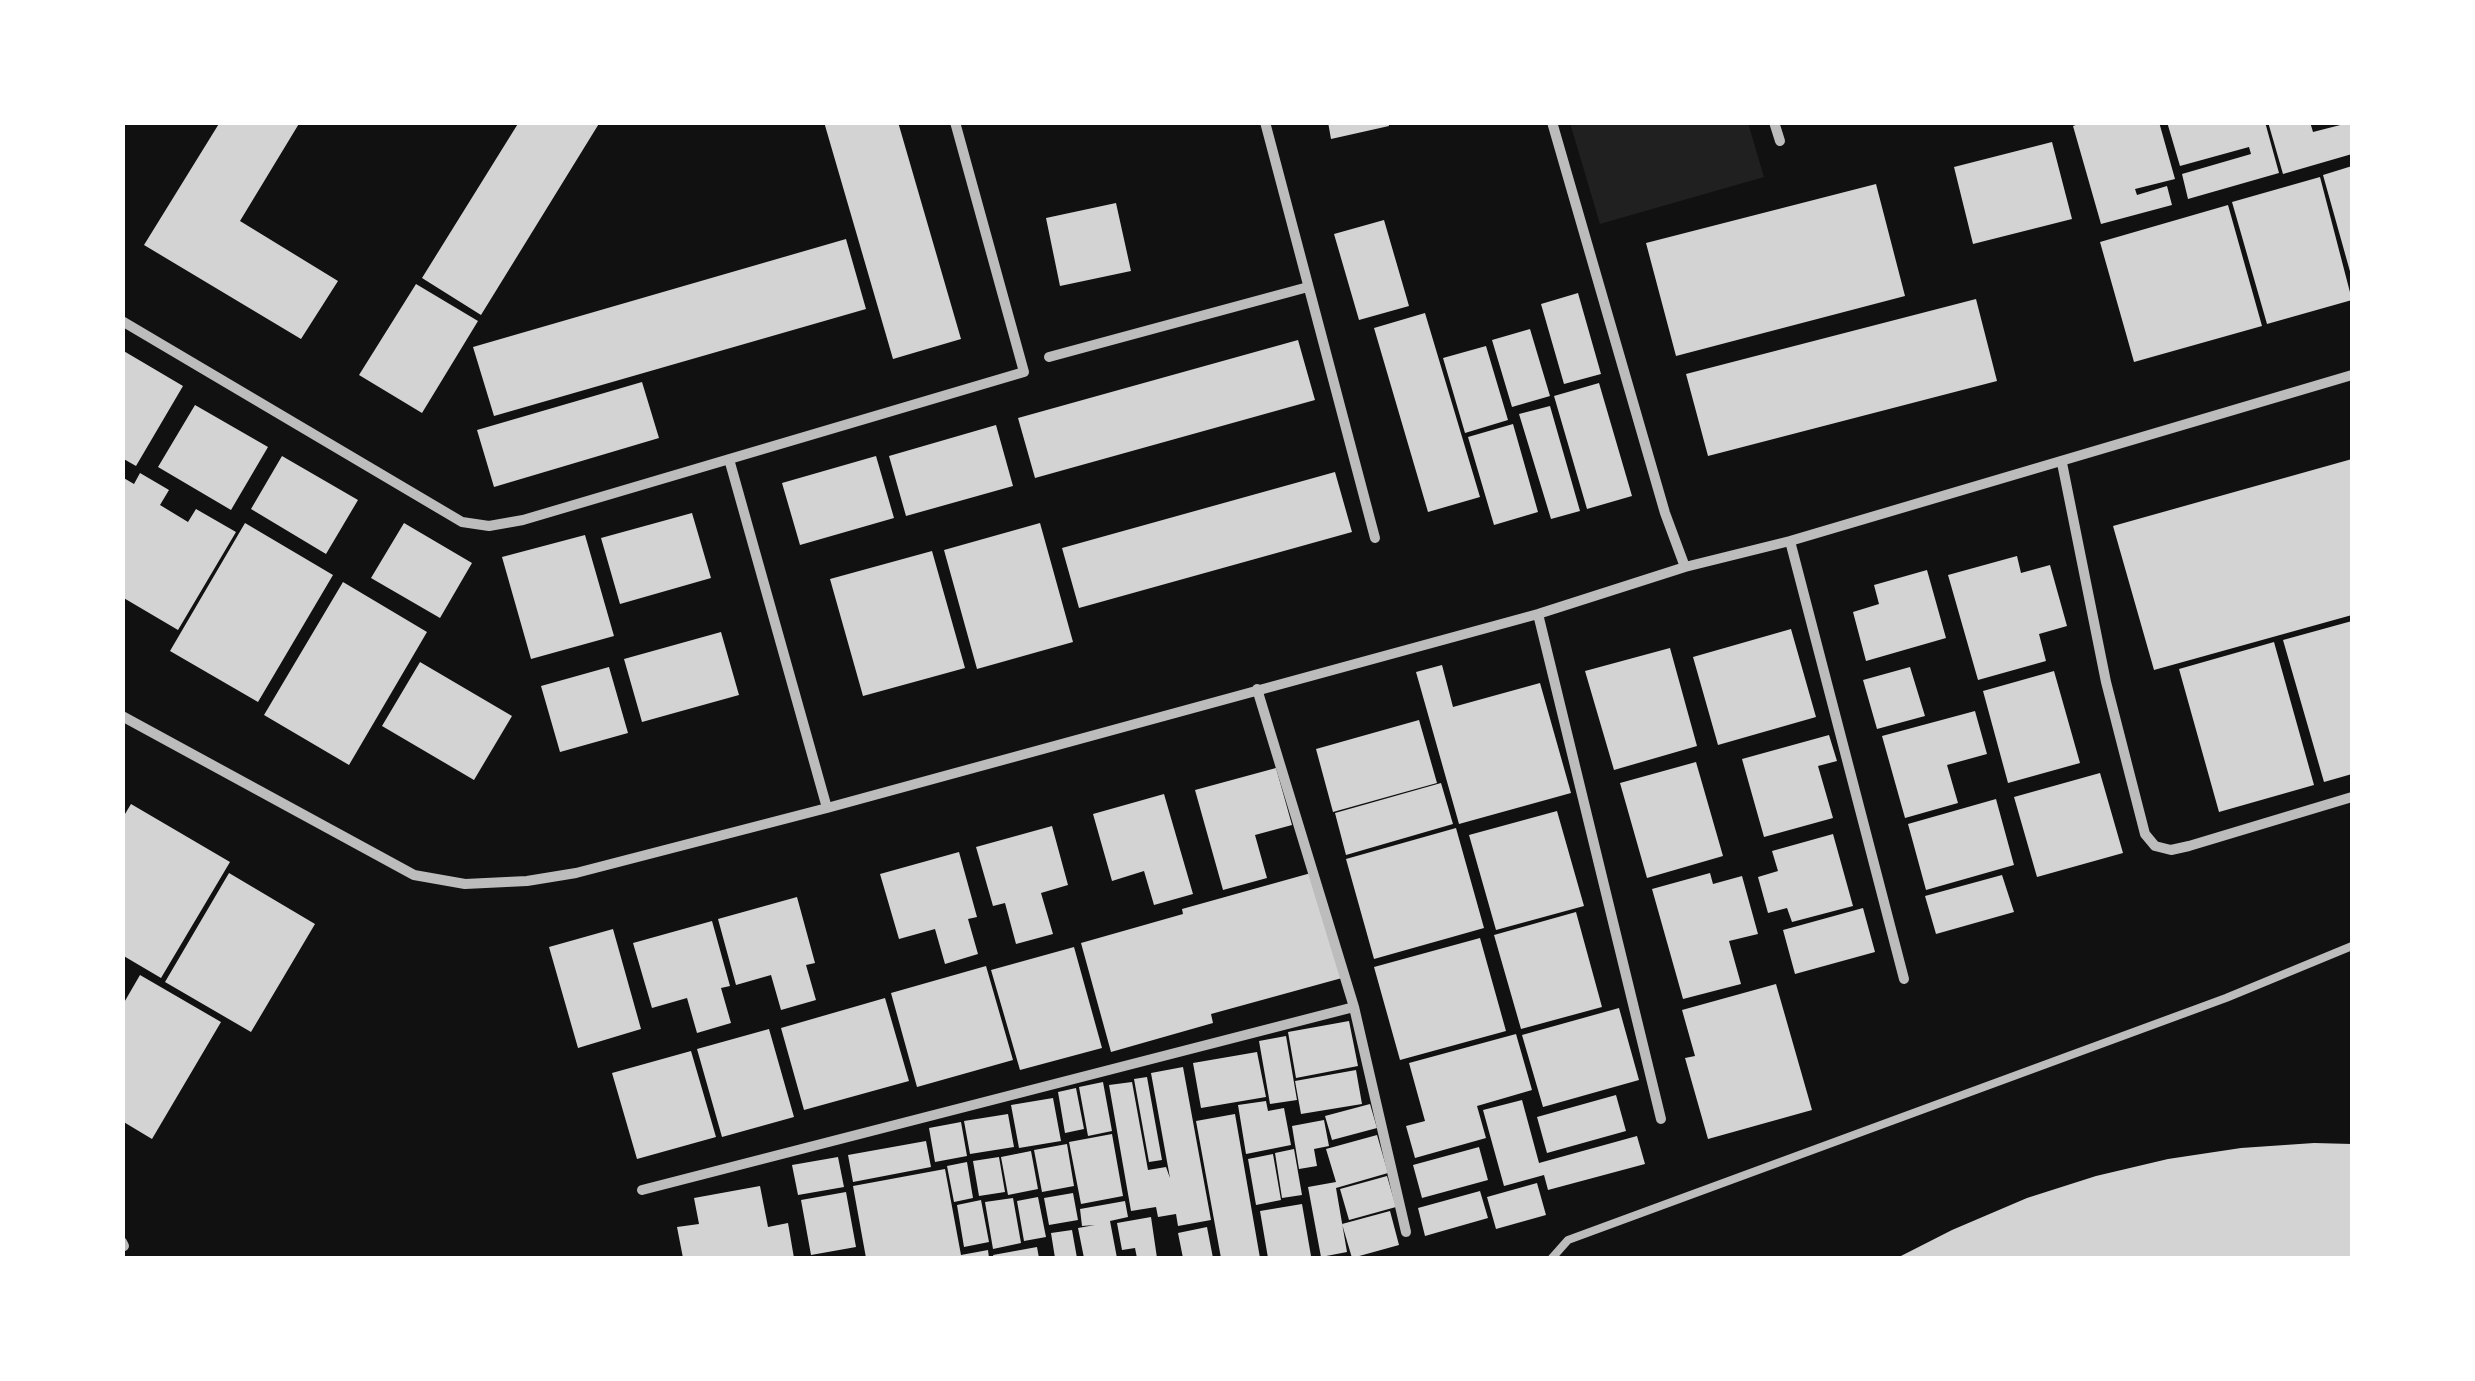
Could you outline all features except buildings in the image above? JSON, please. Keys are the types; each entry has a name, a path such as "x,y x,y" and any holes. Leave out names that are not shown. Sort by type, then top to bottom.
{"street":[{"path":"122,321 462,522 489,526 523,520 1024,372 955,122"},
{"path":"1266,122 1375,538"},
{"path":"1552,122 1665,514 1685,566"},
{"path":"1774,122 1780,141"},
{"path":"1048,357 1308,286"},
{"path":"122,716 414,875 466,884 527,881 576,873 827,808 1538,614 1685,566 1790,542 2352,375"},
{"path":"729,459 827,808"},
{"path":"2062,463 2106,682 2145,834 2155,846 2171,850 2189,846 2352,797"},
{"path":"1790,542 1904,979"},
{"path":"1538,614 1662,1119"},
{"path":"1257,690 1354,1007 1406,1232"},
{"path":"642,1190 1354,1007"}],"lane":[{"path":"1552,1258 1568,1240 2226,998 2352,946"}],"shaded area":[{"path":"1570,123 1748,123 1764,177 1600,224"}]}
